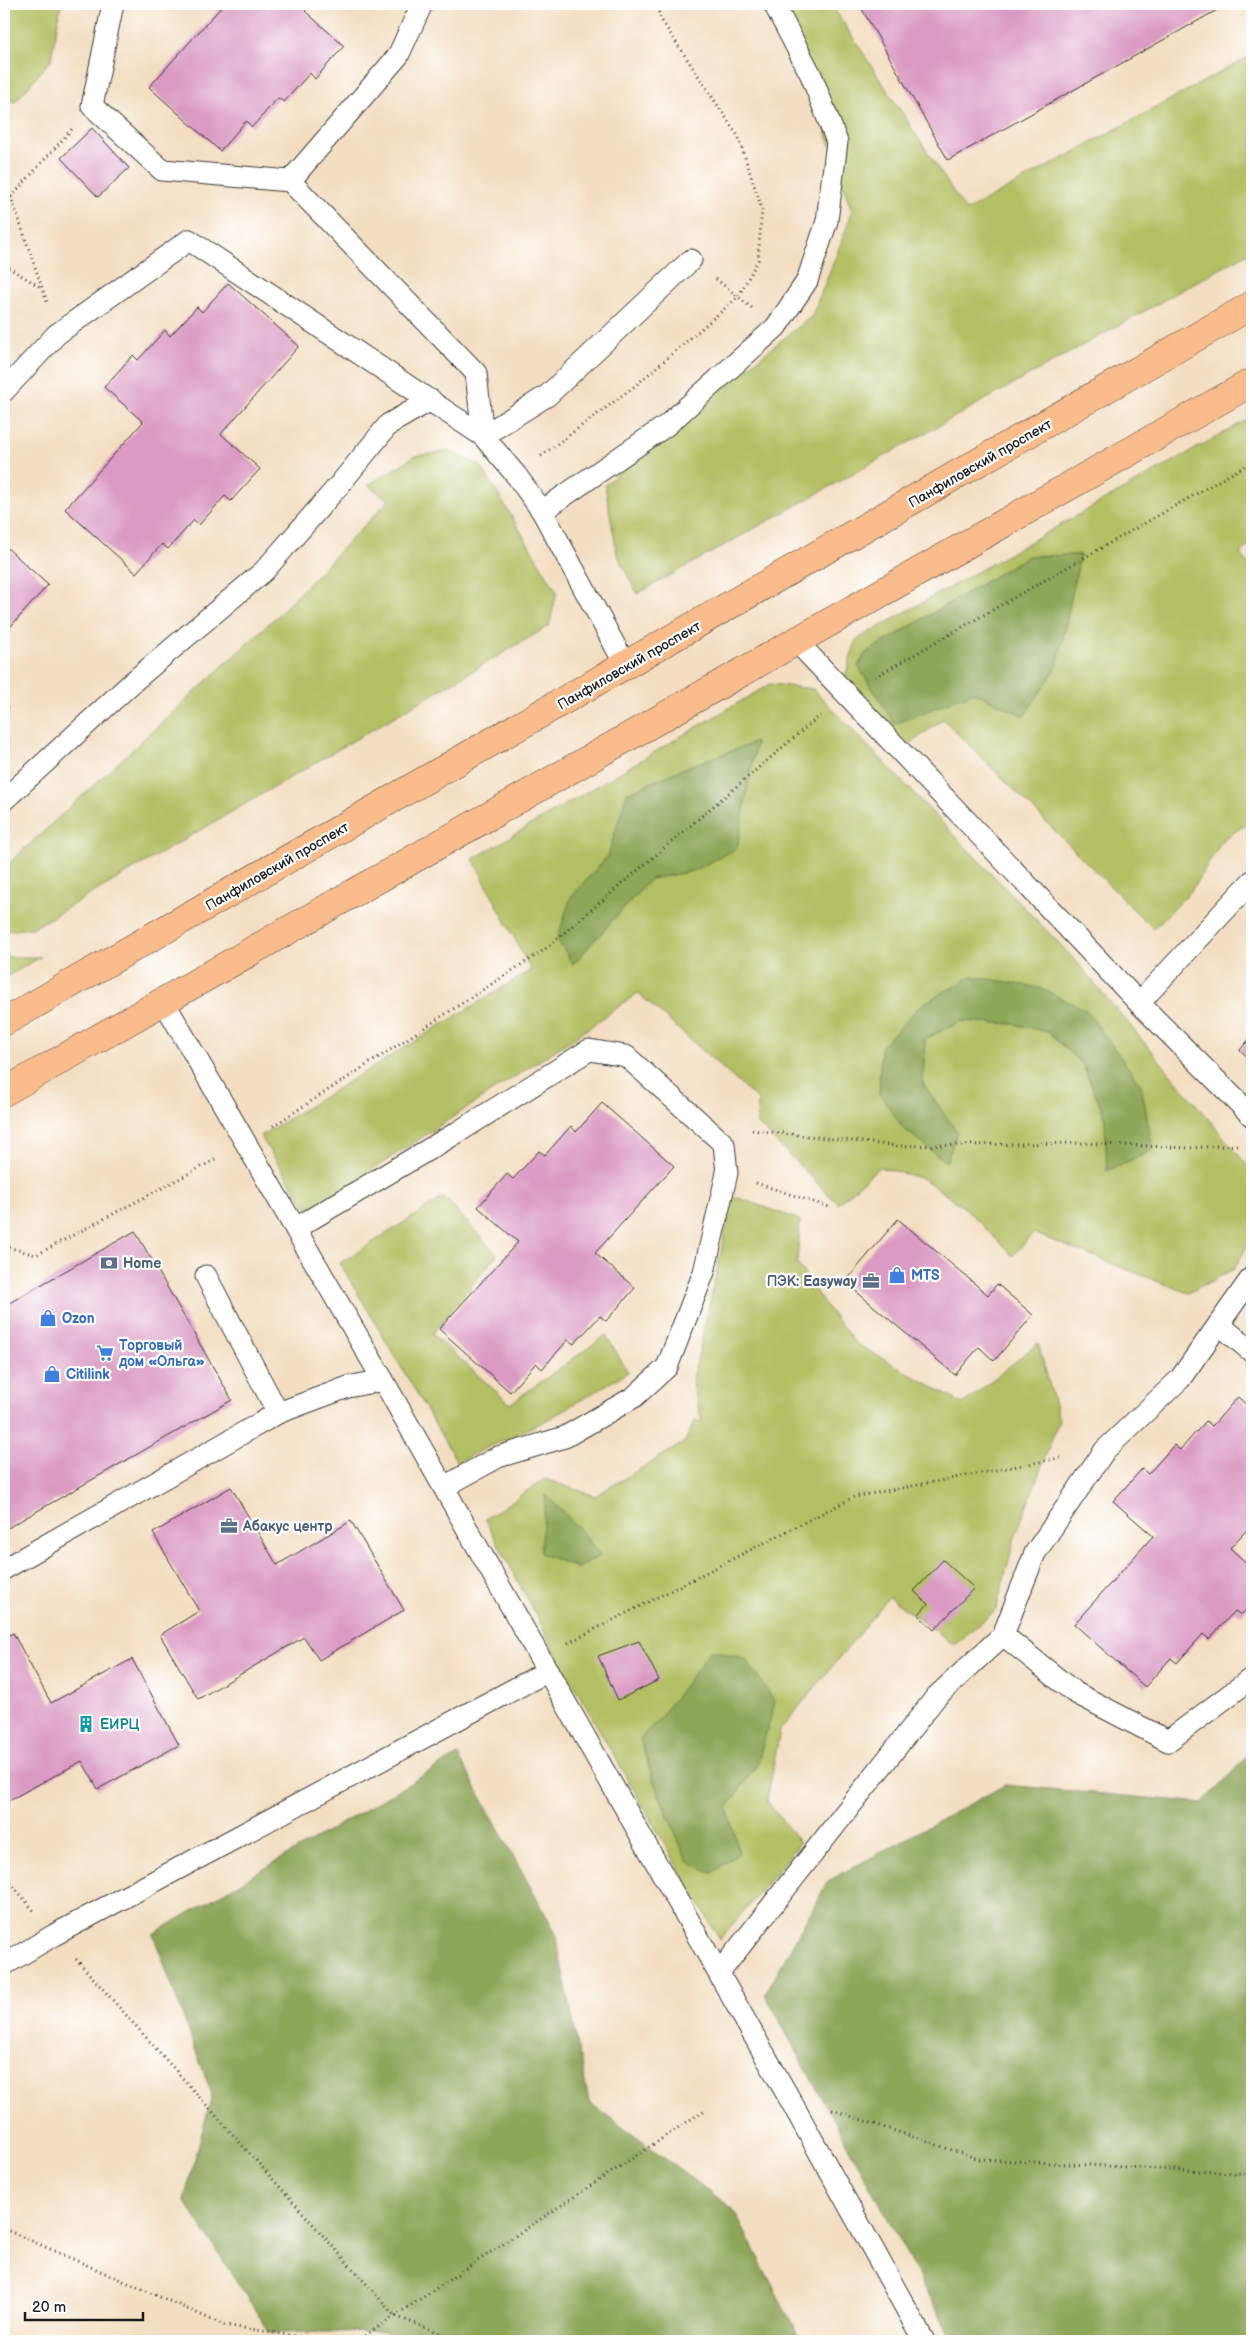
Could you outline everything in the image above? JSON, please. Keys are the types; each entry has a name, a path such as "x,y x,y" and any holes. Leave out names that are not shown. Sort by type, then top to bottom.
{"main road":[{"name":"Панфиловский проспект","path":"4,1022 1252,305"},
{"path":"4,1092 1252,382"}],"lane":[{"path":"113,4 92,106 162,170 290,181 476,373 483,436"},
{"path":"290,181 398,56 422,4"},
{"path":"542,512 667,425 776,326 807,281 826,221 837,142 811,75 774,4"},
{"path":"4,392 57,334 189,240 483,436 516,475 542,512 626,666"},
{"path":"483,436 548,394 690,260"},
{"path":"4,800 136,680 264,571 340,484 389,424 431,400"},
{"path":"797,642 1139,1003 1252,1116"},
{"path":"1139,1003 1252,881"},
{"path":"164,1002 444,1487 719,1973 924,2341"},
{"path":"296,1228 458,1132 589,1050 626,1056 724,1144 727,1173 704,1272 667,1367 634,1397 565,1437 498,1457 444,1487"},
{"path":"206,1276 278,1413"},
{"path":"719,1973 936,1697 1003,1635 1035,1553 1105,1450 1180,1379 1252,1278"},
{"path":"1219,1324 1252,1352"},
{"path":"4,1569 278,1413 348,1387 383,1380"},
{"path":"1003,1635 1074,1692 1168,1741 1252,1678"},
{"path":"4,1965 54,1934 544,1664"}],"path":[{"path":"4,200 11,197 92,106"},
{"path":"4,189 11,197 57,334"},
{"path":"690,260 776,326"},
{"path":"4,265 42,288"},
{"path":"4,1246 36,1255 246,1142 544,950 845,694 1252,462"},
{"path":"724,1144 753,1129 899,1146 1079,1143 1189,1148 1243,1144"},
{"path":"727,1173 829,1207"},
{"path":"544,1664 854,1497 1105,1450"},
{"path":"4,1875 54,1934 395,2316 461,2341"},
{"path":"788,2096 979,2159 1252,2174"},
{"path":"357,2341 705,2110"},
{"path":"4,2229 224,2325 328,2341"}],"green space":[{"path":"4,4 61,4 51,60 15,102 4,98"},
{"path":"785,4 831,4 966,211 1252,55 1252,251 637,594 617,554 605,485 641,452 812,316 852,212"},
{"path":"1252,417 1252,544 1240,552 1252,570 1252,821 1223,839 1191,891 1153,929 943,719 901,751 843,684 856,640","holes":["1080,555 1067,617 1024,716 974,692 858,666 866,653 1028,556"]},
{"path":"448,451 481,466 557,592 549,626 33,928 4,931 4,868 277,616 389,500 368,485 415,456"},
{"path":"1080,555 1057,667 1024,716 974,692 895,724 858,666 866,653 1028,556"},
{"path":"770,684 813,689 1075,960 1252,1171 1252,1238 1234,1269 1188,1293 1033,1233 1013,1256 966,1209 924,1179 879,1167 838,1204 757,1123 758,1100 638,993 580,1034 309,1211 260,1136 531,970 473,859","holes":["756,743 746,793 693,871 650,879 573,964 571,897 687,767","972,976 1141,1085 1107,1170 1105,1117 1083,1065 1048,1032 1015,1024 961,1021 925,1039 922,1084 957,1132 946,1162 879,1093"]},
{"path":"756,742 737,848 693,871 650,879 573,964 557,939 571,897 608,856 627,793 687,767"},
{"path":"4,957 41,957 4,978"},
{"path":"972,976 1040,988 1086,1010 1141,1085 1153,1150 1107,1171 1105,1117 1083,1065 1048,1032 1015,1024 961,1021 925,1039 923,1084 957,1132 946,1162 903,1128 879,1093 881,1047 921,1005"},
{"path":"733,1196 800,1220 797,1263 822,1301 855,1343 963,1404 1038,1343 1059,1420 1014,1540 996,1610 954,1645 889,1597 780,1730 767,1801 800,1843 720,1940 562,1665 485,1519 545,1479 595,1496 685,1442 694,1422 702,1421 692,1384","holes":["546,1496 577,1526 600,1556 577,1568","659,1719 758,1762 727,1808 739,1853 687,1860 654,1782 640,1739"]},
{"path":"444,1197 497,1255 432,1334 510,1404 606,1335 628,1372 547,1420 457,1462 340,1263"},
{"path":"546,1495 577,1526 600,1555 577,1568 540,1553"},
{"path":"711,1650 746,1659 775,1702 758,1762 727,1808 739,1853 712,1873 687,1861 654,1782 640,1739 659,1719"},
{"path":"1252,1751 1252,2341 954,2341 765,1994 828,1881 1005,1785 1203,1803"},
{"path":"458,1755 555,1932 589,2102 733,2209 801,2341 397,2341 384,2331 270,2333 184,2200 212,2095 153,1934"}],"building":[{"path":"224,4 312,4 305,11 344,46 315,79 310,73 284,102 278,98 252,127 246,121 220,151 149,87"},
{"path":"859,4 1228,4 948,160"},
{"path":"92,128 129,168 98,197 61,158"},
{"path":"228,283 299,346 221,434 260,469 231,501 225,496 199,525 194,520 168,549 162,544 136,573 65,509 143,422 104,387 133,355 138,360 165,330 170,336 197,307 202,312"},
{"path":"4,545 48,585 4,634"},
{"path":"4,702 9,707 4,713"},
{"path":"1252,1036 1252,1061 1240,1050"},
{"path":"602,1103 674,1166 595,1253 635,1288 606,1321 600,1316 574,1344 568,1340 542,1369 536,1363 510,1392 439,1329 518,1242 478,1207 507,1174 513,1179 539,1151 545,1155 571,1126 576,1132"},
{"path":"898,1219 988,1295 997,1284 1033,1315 994,1361 979,1347 955,1375 845,1282"},
{"name":"Торговый дом «Ольга»","path":"135,1231 232,1400 4,1530 4,1306"},
{"path":"1238,1397 1252,1410 1252,1524 1230,1548 1252,1568 1252,1603 1241,1615 1235,1611 1209,1639 1203,1634 1177,1663 1171,1658 1145,1687 1074,1624 1153,1536 1113,1501 1142,1469 1148,1474 1174,1445 1180,1450 1206,1421 1212,1426"},
{"path":"231,1487 277,1565 351,1521 404,1610 319,1660 304,1637 198,1699 160,1635 199,1611 153,1533"},
{"path":"943,1560 974,1588 934,1630 918,1615 928,1604 914,1591"},
{"name":"ЕИРЦ","path":"13,1633 51,1703 132,1659 179,1745 98,1789 82,1761 4,1803 4,1638"},
{"path":"639,1641 659,1680 618,1700 598,1656"}],"place":[{"name":"Home","path":"109,1263"},
{"name":"MTS","path":"897,1275"},
{"name":"ПЭК: Easyway","path":"871,1281"},
{"name":"Ozon","path":"48,1318"},
{"name":"Торговый дом «Ольга»","path":"105,1353"},
{"name":"Citilink","path":"52,1374"},
{"name":"Абакус центр","path":"229,1526"},
{"name":"ЕИРЦ","path":"86,1724"}]}
